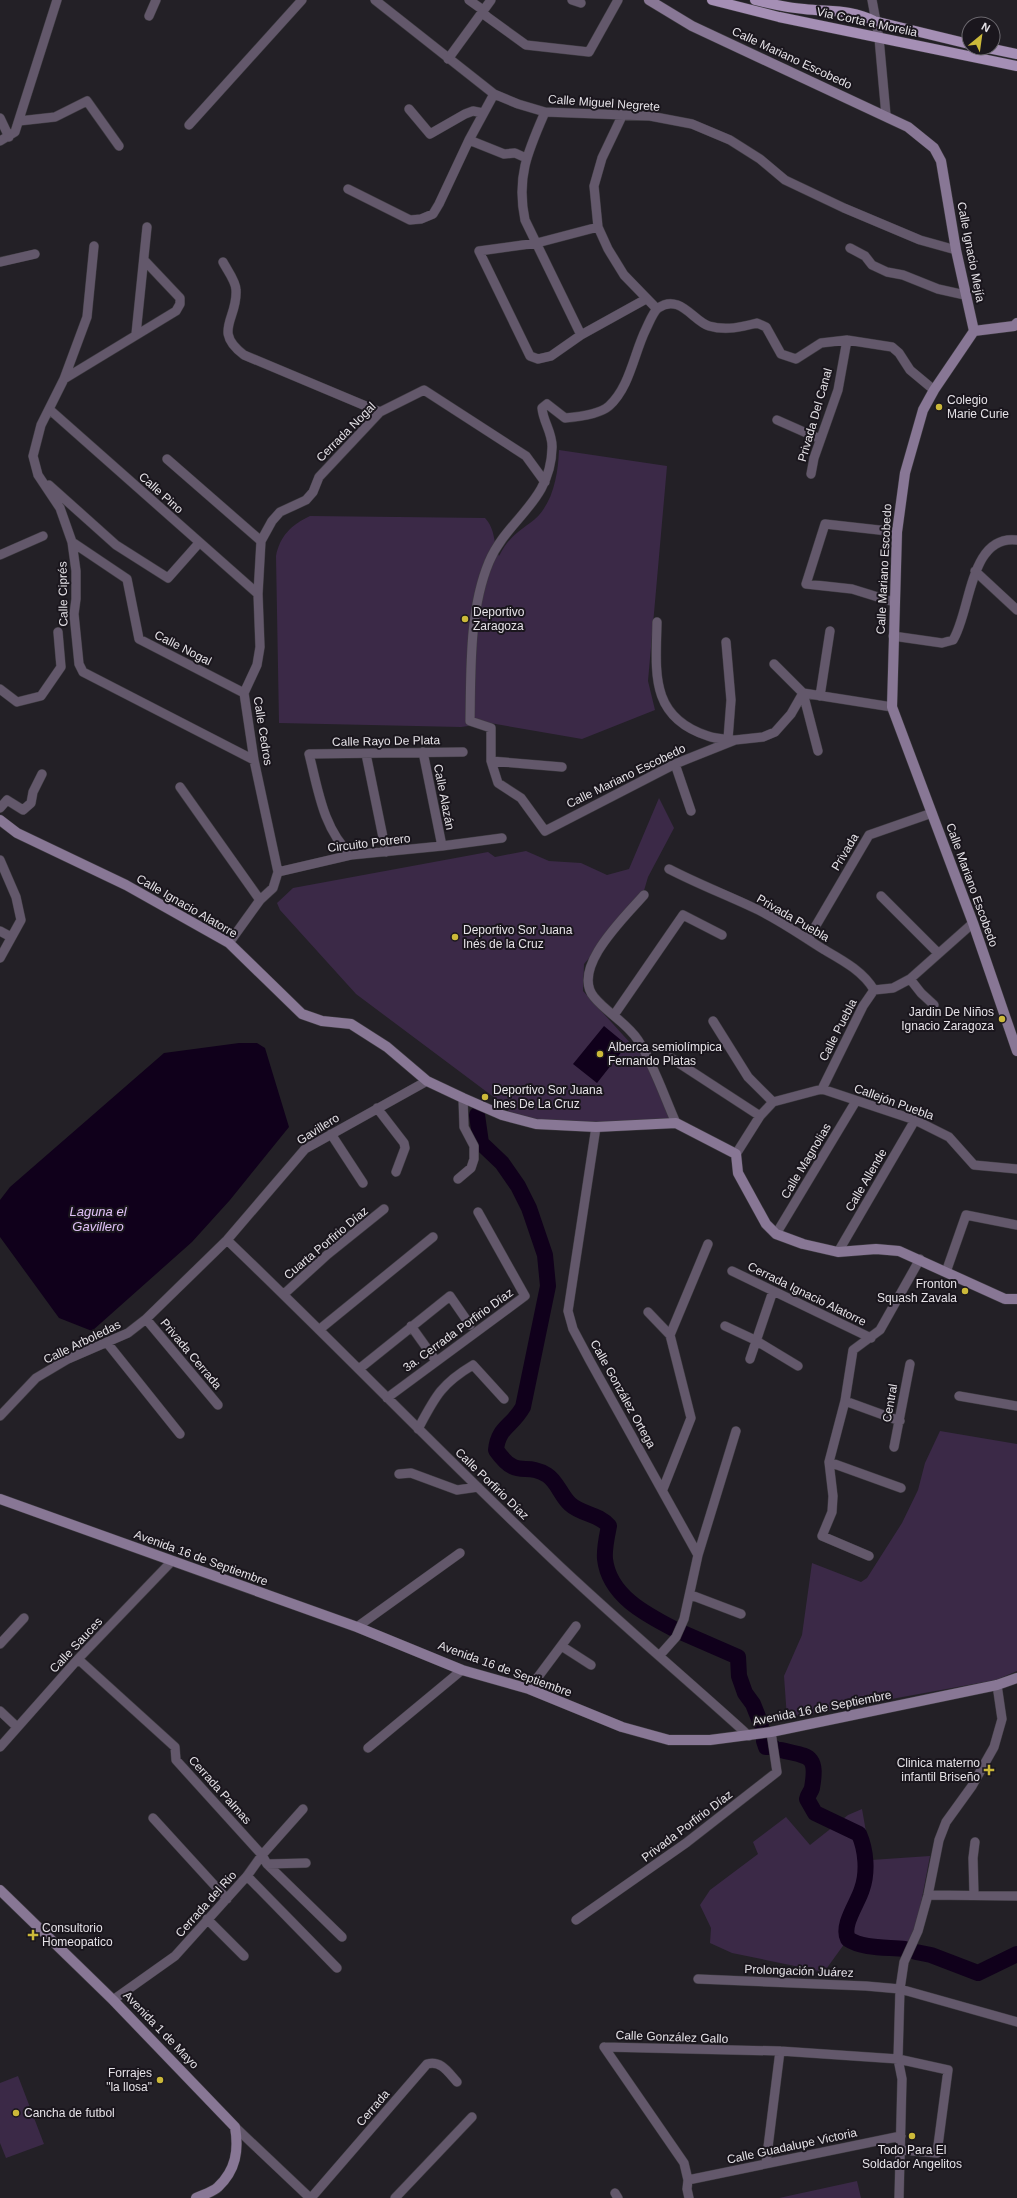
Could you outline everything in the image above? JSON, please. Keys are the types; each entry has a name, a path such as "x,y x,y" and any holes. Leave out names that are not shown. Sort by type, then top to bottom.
{"main road":[{"name":"Via Corta a Morelia","path":"712,0 779,17 1017,66"},
{"name":"Via Corta a Morelia","path":"755,0 782,3 806,9 836,10 863,15 874,21 961,42"},
{"path":"1001,51 1017,54"}],"street":[{"path":"0,141 10,137 15,132 57,0"},
{"path":"149,16 156,0"},
{"path":"189,125 302,0"},
{"name":"Calle Miguel Negrete","path":"375,0 494,94 518,104 545,112 650,116 692,124 730,140 760,159 785,180 838,205 920,240 956,250"},
{"path":"469,0 483,10 486,16 526,45 589,52 618,0"},
{"path":"448,59 491,0"},
{"name":"Calle Mariano Escobedo","path":"649,0 692,26 886,115 925,139"},
{"path":"872,0 874,21 879,38 886,115"},
{"path":"348,190 410,220 421,219 433,214 440,204 469,140 494,94"},
{"path":"19,121 55,117 87,101 118,146"},
{"path":"409,109 430,134 465,114 473,111 483,113"},
{"path":"545,112 526,158 521,178 521,200 525,220 581,335"},
{"path":"623,114 602,158 594,186 598,227 608,249 624,275 657,309"},
{"path":"0,118 10,137"},
{"name":"Calle Ignacio Mejía","path":"925,139 934,148 941,161 956,250 965,296 974,330"},
{"path":"469,140 504,154 515,153 526,158"},
{"path":"136,334 148,227"},
{"path":"598,227 536,243 479,251 530,356 538,359 550,356 581,335 646,299"},
{"name":"Calle Ciprés","path":"94,246 86,317 64,379 35,440 33,456 38,475 60,508 72,542 77,587 74,614 79,664 83,672 254,760"},
{"path":"850,248 865,256 872,265 887,272 903,275 938,289 965,296"},
{"path":"0,262 35,254"},
{"path":"64,379 136,334 169,317 176,311 180,304 180,298 145,261"},
{"path":"223,262 236,288 228,328 232,346 244,355 380,412"},
{"path":"545,482 552,449 551,435 543,415 542,408 547,404 565,418 582,417 608,406 621,389 635,359 641,339 657,309 666,305 680,306 708,326 736,329 757,323 766,327 781,354 796,359 821,343 847,340 892,347 899,353 910,370 934,390"},
{"path":"974,330 1014,326 1017,323"},
{"name":"Calle Mariano Escobedo","path":"974,330 934,390 923,410 904,473 897,532 892,707 973,923 1017,1051"},
{"name":"Privada Del Canal","path":"811,474 820,439 838,390 847,340"},
{"name":"Cerrada Nogal","path":"258,594 262,541 272,521 280,512 310,496 319,477 380,412 419,391 428,392 526,456 545,482"},
{"name":"Calle Pino","path":"49,409 258,594"},
{"path":"778,420 820,439"},
{"path":"167,459 262,541"},
{"path":"38,475 116,545 168,578 199,543"},
{"name":"Calle Mariano Escobedo","path":"545,482 538,495 506,534 494,554 480,587 472,654 470,721 491,728 491,760 498,783 521,798 545,830 675,764 732,740 763,737 775,732 791,714 803,693"},
{"path":"894,602 852,589 806,584 825,524 897,532"},
{"path":"0,555 43,536"},
{"path":"893,636 942,643 953,640 960,628 975,571 982,556 998,544 1011,539 1017,540"},
{"name":"Calle Nogal","path":"72,542 127,579 139,639 244,693"},
{"path":"975,571 1017,610"},
{"name":"Calle Cedros","path":"258,594 260,647 257,665 244,693 254,760 278,872"},
{"path":"658,622 656,672 658,690 663,701 678,718 693,731 710,737 732,740 731,700 726,642"},
{"path":"820,696 830,631"},
{"path":"0,689 17,702 41,696 61,667 58,632"},
{"path":"774,664 803,693 818,751"},
{"path":"803,693 892,707"},
{"name":"Calle Alazán","path":"423,752 442,846"},
{"name":"Calle Rayo De Plata","path":"350,855 339,844 324,812 308,754 463,752"},
{"path":"366,754 386,852"},
{"path":"491,760 562,767"},
{"path":"675,764 691,811"},
{"path":"0,808 7,800 23,810 31,804 33,792 42,774"},
{"path":"180,787 260,900"},
{"name":"Privada","path":"808,938 868,835 932,813"},
{"name":"Calle Ignacio Alatorre","path":"0,820 17,833 126,885 229,943 302,1014 322,1021 351,1024 387,1047 427,1081 463,1098 502,1114 536,1124 596,1126 676,1123 736,1154"},
{"name":"Circuito Potrero","path":"278,872 350,855 442,846 502,838"},
{"path":"0,860 20,910 21,920 0,958"},
{"name":"Privada Puebla","path":"669,869 703,887 752,907 808,938 868,979 874,990"},
{"path":"229,943 260,900 273,888 278,872"},
{"path":"644,895 597,951 590,968 588,986 594,997 638,1039 676,1123"},
{"path":"881,896 938,954"},
{"path":"614,1015 683,915 722,935"},
{"path":"874,990 893,988 910,979 973,923"},
{"path":"0,931 11,937"},
{"path":"910,979 921,994 934,1005"},
{"name":"Calle Puebla","path":"822,1088 863,1006 874,990"},
{"path":"713,1021 748,1077 773,1102"},
{"path":"671,1058 760,1116"},
{"name":"Gavillero","path":"227,1240 305,1149 427,1081"},
{"path":"822,1088 773,1102 760,1116 736,1154 738,1173 766,1224 776,1234 803,1244 838,1252 876,1249 899,1251 920,1259 1005,1299 1017,1299"},
{"name":"Callejón Puebla","path":"822,1088 856,1101 915,1120 948,1136 974,1165 1017,1169"},
{"path":"458,1179 470,1168 474,1159 474,1146 464,1127 463,1098"},
{"name":"Calle Magnolias","path":"776,1234 856,1101"},
{"path":"377,1108 404,1143 405,1148 396,1172"},
{"name":"Calle Allende","path":"838,1252 915,1120"},
{"name":"Calle González Ortega","path":"596,1126 568,1312 573,1329 590,1361 663,1489 698,1555"},
{"path":"331,1134 363,1183"},
{"name":"Cuarta Porfirio Díaz","path":"284,1294 328,1254 384,1209"},
{"name":"3a. Cerrada Porfirio Díaz","path":"387,1398 524,1296 478,1212"},
{"path":"946,1272 966,1215 1017,1225"},
{"path":"320,1329 433,1237"},
{"name":"Calle Porfirio Díaz","path":"227,1240 320,1329 418,1429 551,1558 749,1736"},
{"name":"Calle Arboledas","path":"0,1416 3,1405 36,1378 68,1359 108,1344 128,1333 146,1319 227,1240"},
{"path":"670,1335 708,1244"},
{"path":"869,1556 822,1536 832,1512 833,1496 829,1462 845,1401 853,1350 880,1330 920,1259"},
{"name":"Cerrada Ignacio Alatorre","path":"732,1271 870,1338"},
{"path":"750,1359 755,1340 773,1291"},
{"path":"359,1369 450,1296 470,1325"},
{"path":"648,1312 670,1335 691,1418 663,1489"},
{"name":"Privada Cerrada","path":"146,1319 218,1405"},
{"path":"411,1326 436,1361"},
{"path":"725,1326 755,1340 798,1366"},
{"path":"108,1344 180,1434"},
{"name":"Central","path":"894,1447 910,1364"},
{"path":"418,1429 434,1398 453,1377 473,1365 504,1399"},
{"path":"959,1396 1017,1406"},
{"path":"845,1401 900,1421"},
{"path":"660,1655 676,1637 691,1595 698,1555 736,1431"},
{"path":"829,1462 901,1488"},
{"path":"399,1474 411,1473 457,1490 478,1487"},
{"name":"Avenida 16 de Septiembre","path":"0,1499 357,1627 462,1670 529,1689 622,1727 668,1740 710,1740 772,1732 996,1685 1017,1678"},
{"path":"357,1627 460,1553"},
{"name":"Calle Sauces","path":"0,1747 17,1726 78,1659 172,1561"},
{"path":"691,1595 741,1614"},
{"path":"0,1644 24,1618"},
{"path":"529,1689 552,1658 563,1647 576,1626"},
{"path":"563,1647 591,1665"},
{"name":"Cerrada Palmas","path":"78,1659 175,1747 176,1760 262,1855"},
{"path":"368,1748 462,1670"},
{"path":"899,2198 902,2079 898,2059 900,1989 904,1962 918,1931 928,1895 935,1859 946,1822 972,1786 994,1747 1002,1719 996,1685"},
{"path":"0,1711 17,1726"},
{"name":"Privada Porfirio Díaz","path":"576,1920 686,1843 778,1772 772,1732"},
{"name":"Cerrada del Rio","path":"114,2000 175,1956 247,1876 262,1855 303,1809"},
{"path":"153,1818 226,1899"},
{"path":"974,1895 973,1858 975,1842"},
{"path":"262,1855 267,1864 342,1937"},
{"path":"267,1864 306,1863"},
{"path":"247,1876 338,1968"},
{"name":"Avenida 1 de Mayo","path":"0,1890 114,2000 235,2127"},
{"path":"928,1895 1017,1896"},
{"path":"207,1919 244,1956"},
{"name":"Prolongación Juárez","path":"698,1979 866,1986 900,1989 1017,2022"},
{"name":"Calle González Gallo","path":"688,2180 684,2163 604,2047 780,2052 898,2059 948,2070 937,2153 901,2150"},
{"path":"766,2163 780,2052"},
{"name":"Cerrada","path":"310,2198 427,2064 434,2062 440,2064 457,2082"},
{"path":"395,2198 472,2117"},
{"path":"235,2127 302,2193 310,2198"},
{"path":"196,2198 218,2188 234,2166 238,2145 235,2127"},
{"name":"Calle Guadalupe Victoria","path":"688,2180 901,2136"},
{"path":"688,2180 687,2189 689,2198"}],"shaded area":[{"name":"Deportivo Zaragoza","path":"559,450 667,466 648,681 655,710 582,739 490,723 461,727 279,723 276,556 280,543 292,527 310,516 485,518 493,532 499,556 512,537 538,516 544,508 553,490"},
{"name":"Deportivo Sor Juana Inés de la Cruz","path":"659,798 674,828 648,877 643,894 584,964 583,991 643,1057 674,1121 593,1123 545,1122 511,1114 503,1104 356,994 280,910 277,903 293,888 488,852 495,857 526,851 549,861 581,863 607,875 629,869"},
{"path":"940,1431 1017,1444 1017,1671 996,1680 787,1718 784,1676 802,1635 812,1563 861,1582 867,1578 902,1523 918,1490 925,1463"},
{"path":"862,1809 871,1860 930,1856 917,1924 902,1954 845,1943 824,1972 732,1953 710,1943 711,1928 700,1905 710,1890 758,1854 753,1842 786,1817 810,1845 848,1815"},
{"name":"Cancha de futbol","path":"18,2076 44,2144 6,2158 0,2143 0,2083"},
{"path":"857,2181 861,2198 779,2198"}],"water":[{"name":"Alberca semiolímpica Fernando Platas","path":"604,1026 627,1045 597,1083 573,1064"},
{"name":"Laguna el Gavillero","path":"239,1043 257,1043 265,1048 289,1127 230,1200 192,1242 92,1331 59,1318 0,1237 0,1200 10,1187 164,1053"}],"waterway":[{"path":"477,1115 481,1143 502,1163 518,1186 529,1208 545,1255 548,1286 523,1407 519,1414 500,1436 497,1442 496,1450 510,1465 516,1468 539,1471 547,1475 554,1481 570,1504 575,1508 595,1516 605,1522 609,1526 605,1547 605,1559 608,1572 614,1584 631,1603 653,1618 676,1630"},
{"path":"683,1633 738,1657 739,1676 745,1693 753,1704 761,1724"},
{"path":"764,1741 766,1747 773,1747"},
{"path":"781,1750 804,1756 809,1758 812,1762 812,1788 807,1799 815,1813 859,1834 865,1854 866,1868 860,1895 848,1921 846,1933 848,1939 868,1946 905,1949"},
{"path":"916,1952 931,1955 978,1973 1017,1954"}],"place":[{"name":"Colegio Marie Curie","path":"939,407"},
{"name":"Deportivo Zaragoza","path":"465,619"},
{"name":"Deportivo Sor Juana Inés de la Cruz","path":"455,937"},
{"name":"Jardin De Niños Ignacio Zaragoza","path":"1002,1019"},
{"name":"Alberca semiolímpica Fernando Platas","path":"600,1054"},
{"name":"Deportivo Sor Juana Ines De La Cruz","path":"485,1097"},
{"name":"Fronton Squash Zavala","path":"965,1291"},
{"name":"Clinica materno infantil Briseño","path":"989,1770"},
{"name":"Consultorio Homeopatico","path":"33,1935"},
{"name":"Forrajes \"la llosa\"","path":"160,2080"},
{"name":"Cancha de futbol","path":"16,2113"},
{"name":"Todo Para El Soldador Angelitos","path":"912,2136"}]}
